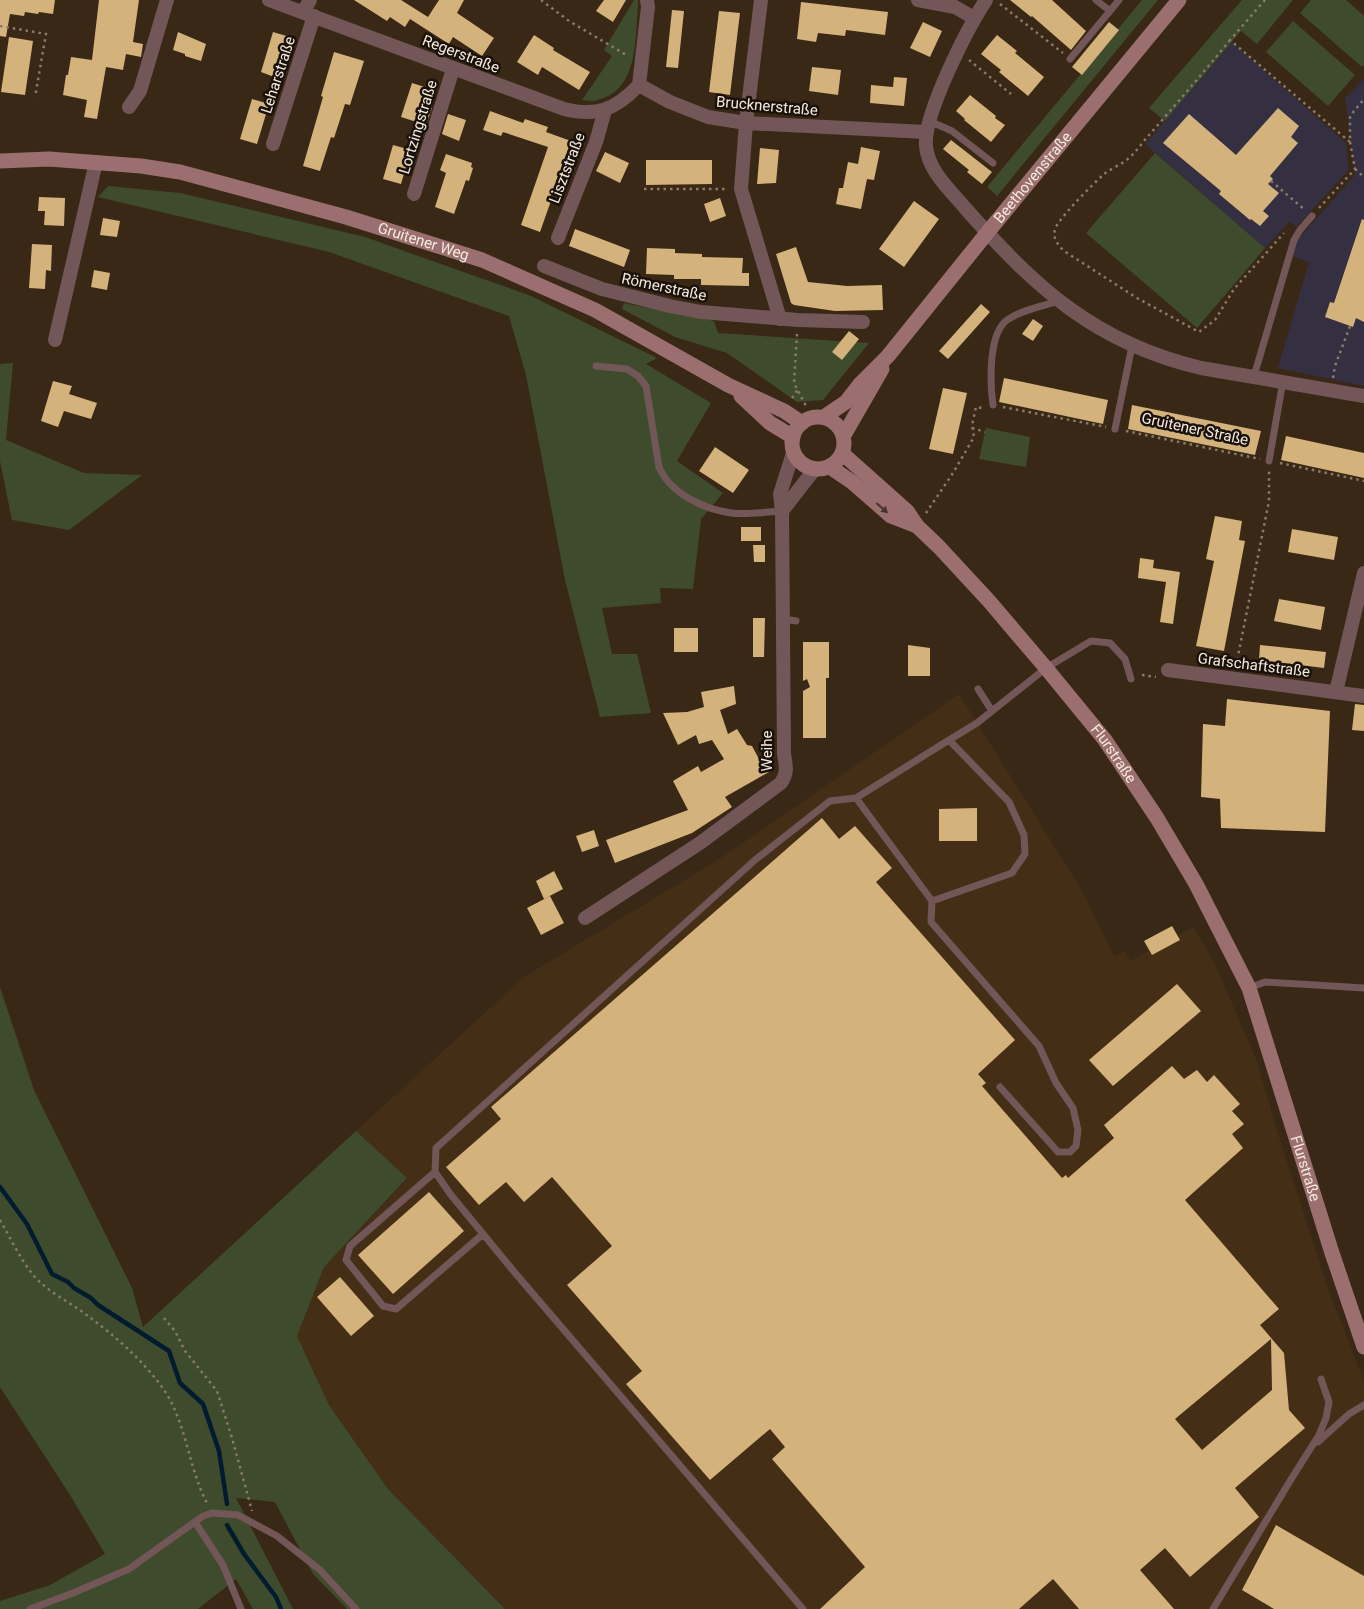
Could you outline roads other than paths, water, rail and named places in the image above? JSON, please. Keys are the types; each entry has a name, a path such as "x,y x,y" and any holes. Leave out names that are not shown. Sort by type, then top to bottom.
{"main road":[{"name":"Beethovenstraße","path":"824,417 846,402 860,384 888,356 986,233 1179,0"},
{"name":"Gruitener Weg","path":"0,161 49,159 96,162 180,172 346,217 482,260 595,310 728,385 784,411 802,423"},
{"name":"Beethovenstraße","path":"844,435 888,356"},
{"name":"Gruitener Weg","path":"728,385 770,423 793,437"},
{"path":"822,469 837,463 843,454 844,435 836,424 824,417 808,418 796,430 793,437 794,453 802,464 822,469 852,482 891,516 917,526"},
{"path":"843,454 907,511 917,526"},
{"name":"Flurstraße","path":"917,526 989,601 1105,740 1157,818 1196,884 1249,988 1332,1253 1364,1347"}],"street":[{"path":"129,107 140,91 167,0"},
{"name":"Regerstraße","path":"268,0 453,69 564,109 581,113 605,110 627,97 639,85"},
{"name":"Leharstraße","path":"273,144 308,14 310,0"},
{"path":"639,85 648,7 647,0"},
{"path":"761,0 740,189 780,319"},
{"path":"918,0 956,7 974,18"},
{"path":"986,0 974,18 958,51 927,126 926,147 928,158 935,172 986,233 1032,278 1059,301 1084,320 1132,346 1177,362 1364,396"},
{"name":"Lortzingstraße","path":"414,194 453,69"},
{"name":"Brucknerstraße","path":"639,85 691,112 708,117 746,123 927,126"},
{"name":"Lisztstraße","path":"558,238 596,142 605,110"},
{"path":"54,340 96,162"},
{"name":"Römerstraße","path":"544,266 602,289 701,312 780,319 863,322"},
{"name":"Weihe","path":"585,918 700,844 781,783 786,776 784,754 790,620 780,494 794,453"},
{"path":"782,511 822,469"},
{"path":"1336,692 1364,573"},
{"name":"Grafschaftstraße","path":"1168,670 1364,696"}],"lane":[{"path":"1096,0 1110,11"},
{"path":"1070,59 1119,0"},
{"path":"927,126 952,130 994,163"},
{"path":"1254,376 1294,240 1312,216"},
{"path":"993,405 991,387 993,354 998,331 1008,319 1059,301"},
{"path":"1115,429 1132,346"},
{"path":"596,366 627,369 638,376 646,386 658,466 663,476 678,490 710,508 733,514 782,511"},
{"path":"1269,461 1283,381"},
{"path":"1110,643 1111,634"},
{"path":"1075,640 1076,650"},
{"path":"803,1609 483,1234 435,1172 436,1148 755,860 830,801 856,798 977,723 1046,668 1091,641 1110,643 1125,659 1131,679"},
{"path":"978,689 992,711"},
{"path":"932,901 1012,873 1025,854 1024,835 1009,802 949,740"},
{"path":"856,798 932,901 931,922 1039,1046 1056,1083 1073,1108 1078,1130 1076,1146 1070,1152 1058,1152 1000,1087"},
{"path":"1249,988 1265,982 1364,988"},
{"path":"435,1172 350,1246 346,1260 383,1306 396,1309 483,1234"},
{"path":"1213,1609 1311,1449 1326,1418 1329,1402 1321,1379"},
{"path":"1311,1449 1349,1414 1364,1405"},
{"path":"30,1609 129,1569 203,1516 212,1513 238,1515 278,1536 320,1570 356,1609"},
{"path":"195,1522 223,1565 241,1609"}],"waterway":[{"path":"0,1187 27,1224 52,1274 68,1282 98,1305 169,1351 180,1383 203,1404 219,1451 227,1504"},
{"path":"227,1525 244,1554 276,1597 281,1609"}]}
